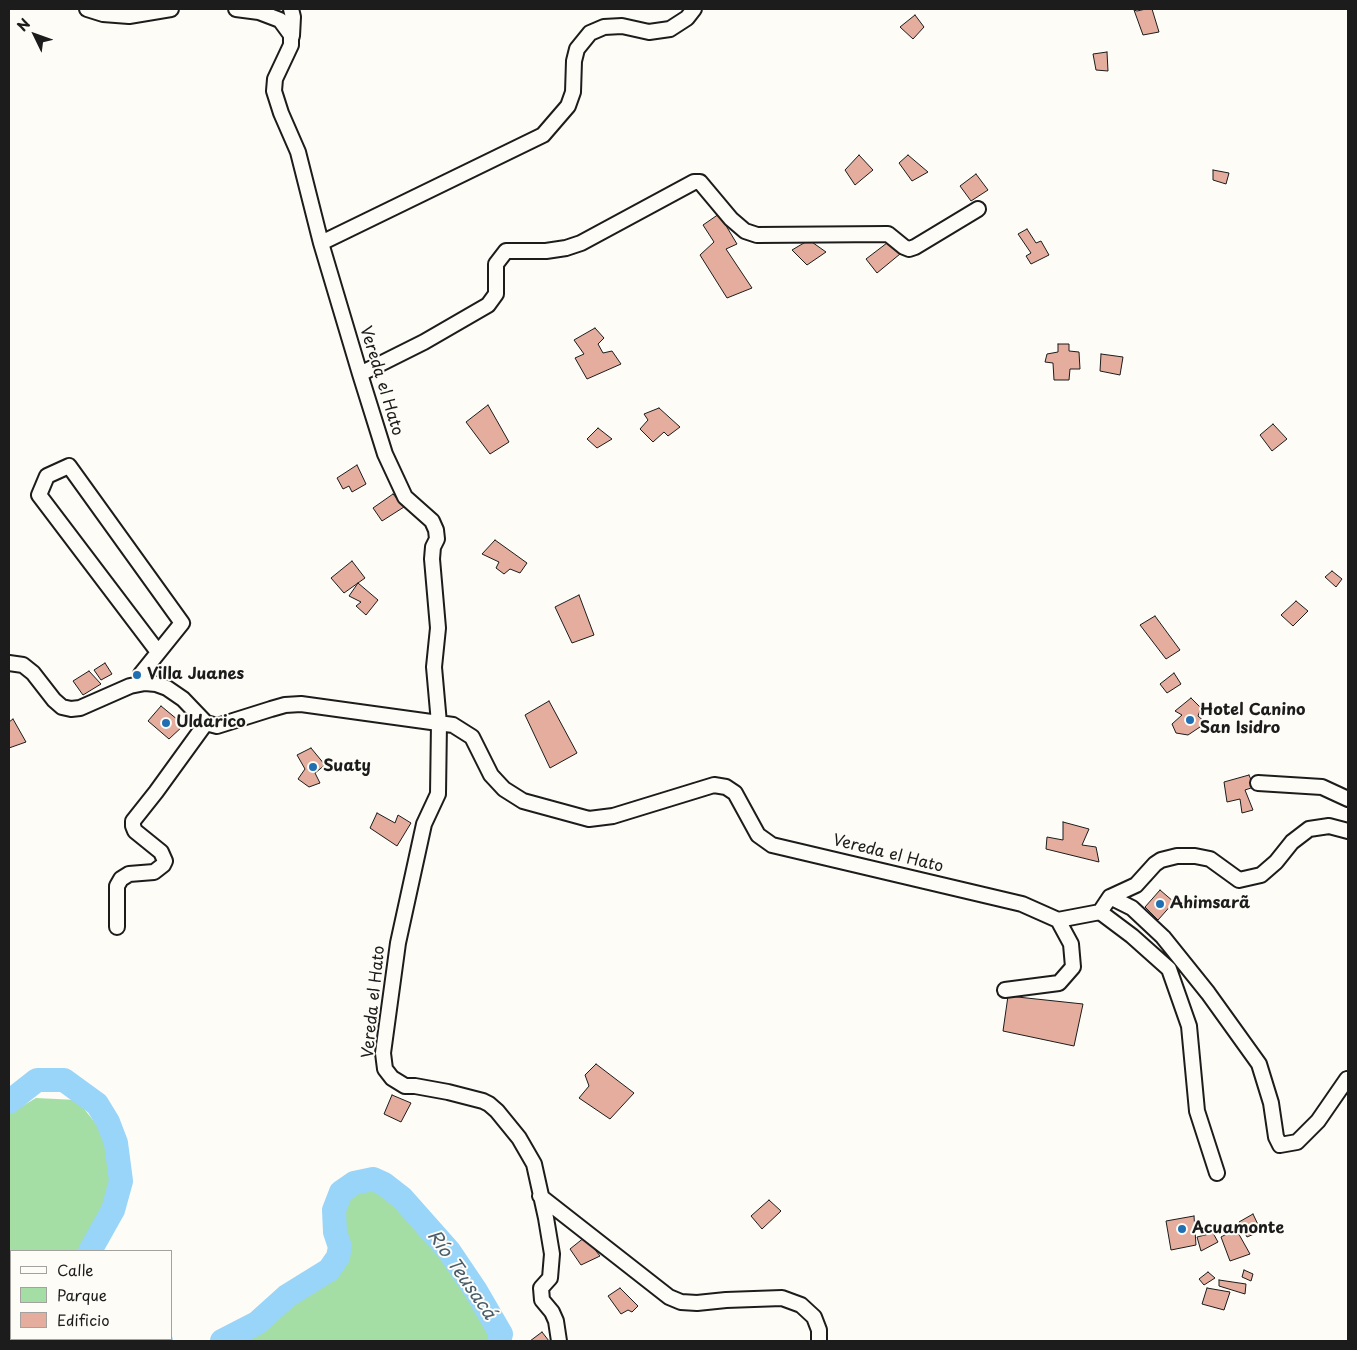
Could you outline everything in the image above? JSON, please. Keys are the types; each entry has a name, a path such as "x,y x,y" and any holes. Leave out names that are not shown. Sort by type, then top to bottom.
{"street":[{"path":"87,9 103,14 129,16 171,9"},
{"path":"236,9 259,12 280,20 291,35 291,44"},
{"name":"Vereda el Hato","path":"291,9 293,16 291,44 275,79 274,91 281,113 298,152 322,243 385,454 405,497 432,521 437,539 433,547 432,558 438,628 434,667 439,723 438,794 424,824 398,943 383,1054 385,1069 392,1078 405,1086 415,1086 482,1100 497,1111 519,1138 534,1164 552,1254 550,1278 541,1288 542,1300 552,1312 556,1321 559,1341"},
{"path":"322,243 543,135 568,106 572,92 574,61 577,49 590,33 604,27 622,26 649,32 670,29 687,18 694,9"},
{"path":"360,374 424,342 488,305 496,294 496,264 506,251 546,251 566,248 581,243 694,182 700,182 731,219 745,231 757,235 888,234 909,249 978,209"},
{"path":"9,663 22,665 33,673 54,700 62,707 80,708 136,680 182,623 69,466 47,476 39,495 158,652"},
{"path":"117,927 117,886 121,879 130,874 154,872 165,861 161,852 135,831 132,826 133,821 206,723 183,699 167,688 136,680"},
{"name":"Vereda el Hato","path":"206,723 216,726 286,705 301,704 453,725 472,736 491,775 504,789 523,801 588,820 614,816 714,785 726,787 735,793 758,835 772,845 1022,904 1058,920"},
{"path":"1258,783 1322,787 1348,799"},
{"path":"1005,990 1059,983 1073,968 1070,944 1058,920 1100,912 1110,897 1136,885 1161,860 1177,856 1210,858 1239,880 1261,875 1276,862 1292,842 1309,829 1329,826 1348,831"},
{"path":"1110,897 1132,908 1163,937 1208,993 1259,1064 1271,1103 1276,1137 1280,1145 1297,1142 1318,1121 1347,1079"},
{"path":"1100,912 1132,936 1169,969 1189,1026 1197,1111 1217,1173"},
{"path":"540,1196 669,1297 682,1302 697,1303 782,1298 801,1305 814,1317 819,1330 819,1340"}],"green space":[{"path":"36,1098 77,1100 108,1139 116,1180 83,1250 10,1250 10,1340 161,1341 9,1341 9,1114"},
{"path":"360,1172 404,1198 426,1217 458,1258 480,1297 495,1331 493,1341 227,1341 252,1327 318,1271 344,1237 338,1208 345,1183"}],"building":[{"path":"1152,9 1159,32 1143,35 1134,10"},
{"path":"915,15 924,27 913,39 900,27"},
{"path":"1107,52 1108,71 1096,70 1093,54"},
{"path":"859,155 873,170 855,185 845,170"},
{"path":"908,155 928,172 912,181 899,163"},
{"path":"1213,170 1229,173 1226,184 1213,180"},
{"path":"976,174 988,190 971,201 960,186"},
{"path":"719,214 737,244 726,249 752,288 727,298 700,255 714,242 703,225"},
{"path":"1027,229 1036,243 1041,241 1049,255 1031,264 1026,256 1031,253 1018,234"},
{"path":"809,240 826,252 807,265 792,250"},
{"path":"887,243 900,254 877,273 866,259"},
{"path":"595,328 604,338 598,344 603,353 612,351 621,364 587,379 575,358 584,354 574,340"},
{"path":"1058,344 1069,344 1069,351 1079,352 1080,369 1070,369 1069,380 1054,380 1053,363 1045,362 1047,354 1058,352"},
{"path":"1101,354 1123,357 1120,375 1100,371"},
{"path":"488,405 509,442 490,454 466,422"},
{"path":"659,408 680,427 668,436 664,432 653,442 640,429 648,420 644,414"},
{"path":"1273,424 1287,439 1272,451 1260,435"},
{"path":"598,428 612,439 597,448 587,439"},
{"path":"357,465 366,484 352,492 349,486 343,489 337,478"},
{"path":"393,494 404,507 382,521 373,508"},
{"path":"495,540 527,563 520,573 510,569 504,574 496,568 499,562 482,554"},
{"path":"352,561 365,578 344,593 331,578"},
{"path":"1332,571 1342,579 1336,587 1325,577"},
{"path":"358,583 378,600 366,615 356,606 361,602 349,596"},
{"path":"579,595 594,635 572,643 555,607"},
{"path":"1296,601 1308,611 1293,626 1281,615"},
{"path":"1155,616 1180,650 1166,659 1140,625"},
{"path":"105,663 112,674 101,680 94,670"},
{"path":"89,671 101,684 83,695 73,681"},
{"path":"1174,673 1181,684 1167,693 1160,684"},
{"name":"Hotel Canino San Isidro","path":"1191,698 1201,708 1198,716 1206,723 1188,735 1176,733 1172,724 1182,715 1175,711"},
{"path":"549,701 577,753 550,768 525,715"},
{"name":"Uldarico","path":"161,706 184,725 169,739 148,721"},
{"path":"13,719 26,742 9,748 9,722"},
{"name":"Suaty","path":"311,748 325,765 315,773 320,783 309,787 298,779 305,769 297,755"},
{"path":"1249,775 1254,787 1245,790 1253,810 1242,813 1240,799 1227,802 1224,782"},
{"path":"377,813 395,823 398,815 411,823 397,846 370,828"},
{"path":"1063,822 1089,829 1082,845 1096,847 1099,862 1046,849 1047,837 1063,840"},
{"name":"Ahimsarã","path":"1160,890 1174,902 1158,920 1145,907"},
{"path":"1008,996 1083,1004 1074,1046 1003,1031"},
{"path":"596,1064 634,1093 610,1119 579,1098 589,1086 585,1075"},
{"path":"392,1095 411,1103 401,1122 384,1114"},
{"path":"769,1200 781,1211 762,1229 751,1216"},
{"path":"1253,1214 1261,1231 1247,1237 1239,1222"},
{"name":"Acuamonte","path":"1194,1216 1196,1245 1171,1250 1166,1221"},
{"path":"1236,1229 1250,1254 1230,1261 1221,1237"},
{"path":"1213,1233 1218,1242 1201,1251 1197,1237"},
{"path":"585,1237 600,1256 581,1265 570,1249"},
{"path":"1244,1270 1253,1274 1251,1281 1242,1277"},
{"path":"1208,1272 1215,1278 1204,1285 1199,1279"},
{"path":"1219,1280 1246,1284 1245,1294 1219,1286"},
{"path":"620,1288 638,1306 632,1312 628,1310 621,1314 608,1296"},
{"path":"1207,1288 1230,1292 1224,1310 1202,1304"},
{"path":"542,1332 549,1341 530,1341"}],"waterway":[{"name":"Río Teusacá","path":"9,1102 37,1080 64,1080 97,1104 108,1122 116,1143 121,1181 113,1210 91,1250"},
{"name":"Río Teusacá","path":"222,1341 257,1323 287,1296 329,1270 338,1257 340,1247 335,1232 334,1210 341,1192 354,1183 373,1179 384,1184 402,1198 449,1251 476,1291 501,1334 499,1341"}],"place":[{"name":"Villa Juanes","path":"137,675"},
{"name":"Hotel Canino San Isidro","path":"1190,720"},
{"name":"Uldarico","path":"166,723"},
{"name":"Suaty","path":"313,767"},
{"name":"Ahimsarã","path":"1160,904"},
{"name":"Acuamonte","path":"1182,1229"}]}
